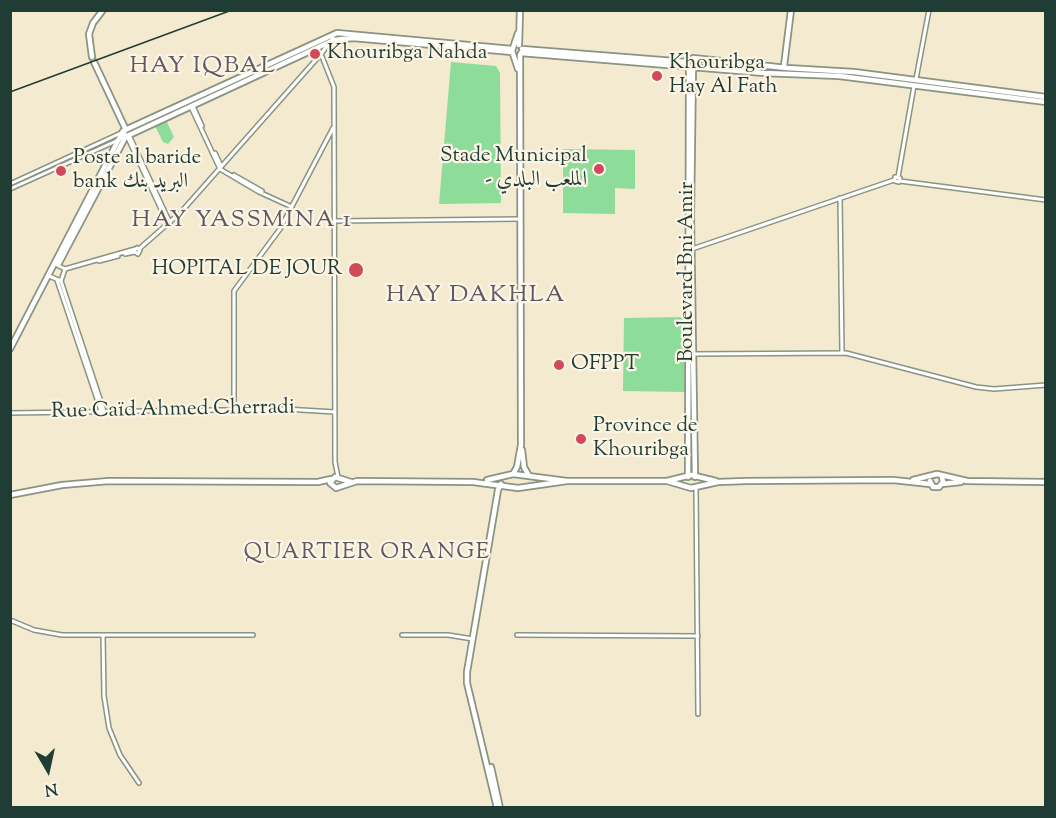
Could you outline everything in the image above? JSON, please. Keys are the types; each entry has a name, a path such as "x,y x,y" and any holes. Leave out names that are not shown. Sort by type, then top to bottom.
{"main road":[{"path":"103,10 93,23 89,34 93,60 125,134"},
{"path":"520,10 517,50 521,445 524,468 536,485"},
{"path":"784,69 791,10"},
{"path":"125,134 192,106 335,38"},
{"path":"10,356 55,278 56,265 125,134 335,38 517,50 690,66 784,69"},
{"path":"316,49 321,54"},
{"path":"690,66 691,58 1046,96"},
{"name":"Boulevard Bni Amir","path":"688,487 690,66 695,59"},
{"path":"915,83 1046,102"},
{"name":"Boulevard Bni Amir","path":"690,250 696,485"},
{"path":"11,347 55,278"},
{"path":"498,807 467,683 467,672 498,494 502,483 513,474 517,467 521,445"},
{"path":"513,474 567,481 667,481 695,477 718,482"},
{"path":"667,481 688,487 718,482 908,481 930,478 935,474 967,481"},
{"path":"942,477 942,484"},
{"path":"320,482 335,478 351,482 502,483 528,488 567,481"},
{"path":"335,478 340,485"},
{"path":"331,485 335,478"},
{"path":"930,478 930,484"},
{"path":"10,495 62,485 109,481 320,482 336,488 351,482"},
{"path":"908,481 930,484 936,488 942,484 967,481 1046,482"}],"street":[{"path":"899,179 929,10"},
{"path":"102,411 55,278 64,270 136,250 169,224 335,38"},
{"path":"321,54 334,84 335,478"},
{"path":"192,106 220,168 292,207"},
{"path":"234,410 234,291 275,237 326,145 334,123"},
{"path":"96,147 125,134"},
{"path":"10,184 125,134"},
{"path":"125,134 169,224"},
{"path":"329,138 334,139"},
{"path":"326,145 334,139"},
{"path":"326,145 334,148"},
{"path":"690,250 899,179 1046,200"},
{"path":"10,189 23,180"},
{"path":"840,198 842,352"},
{"path":"335,220 520,219"},
{"path":"56,265 64,270"},
{"path":"693,354 842,352 976,387 1004,389 1046,385"},
{"name":"Rue Caïd Ahmed Cherradi","path":"10,413 234,410 335,412"},
{"path":"696,485 698,714"},
{"path":"688,487 697,501"},
{"path":"10,620 49,633 253,635"},
{"path":"103,635 104,696 108,722 120,755 139,783"},
{"path":"402,635 448,635 473,639"},
{"path":"517,635 698,636"}],"green space":[{"path":"451,62 496,66 500,73 501,203 439,204"},
{"path":"166,120 174,137 168,144 163,142 155,126"},
{"name":"Stade Municipal - الملعب البلدي","path":"563,149 635,150 635,189 615,188 615,214 563,213"},
{"path":"684,317 685,392 623,391 624,318"}],"railway":[{"path":"10,92 232,10"}],"place":[{"name":"Khouribga Nahda","path":"315,54"},
{"name":"Khouribga Hay Al Fath","path":"657,76"},
{"name":"Stade Municipal - الملعب البلدي","path":"599,169"},
{"name":"Poste al baride bank البريد بنك","path":"61,171"},
{"name":"HOPITAL DE JOUR","path":"356,270"},
{"name":"OFPPT","path":"559,365"},
{"name":"Province de Khouribga","path":"581,439"}],"district":[{"name":"HAY IQBAL","path":"203,68"},
{"name":"HAY YASSMINA 1","path":"242,222"},
{"name":"HAY DAKHLA","path":"476,297"},
{"name":"QUARTIER ORANGE","path":"367,554"}]}
